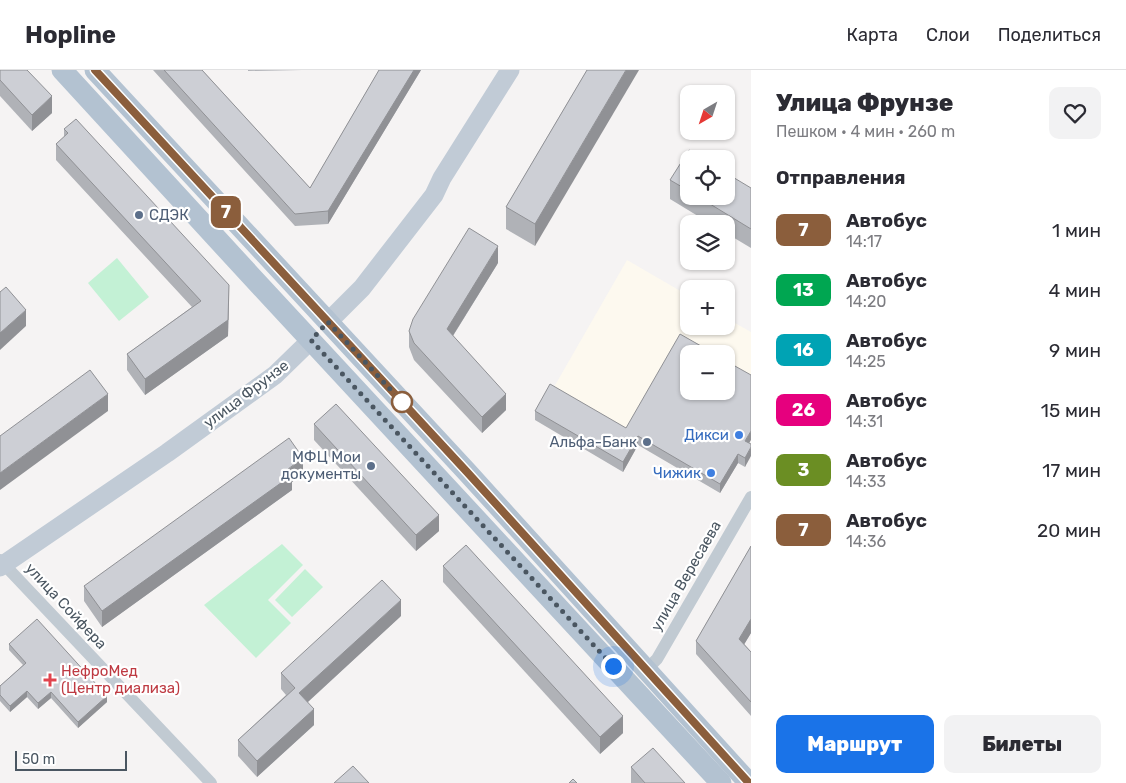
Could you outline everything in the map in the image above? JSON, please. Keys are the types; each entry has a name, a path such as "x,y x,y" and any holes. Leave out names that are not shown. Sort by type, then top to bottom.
{"main road":[{"path":"62,70 721,783"},
{"path":"95,70 647,669 749,783"},
{"name":"улица Фрунзе","path":"311,340 328,322"}],"street":[{"name":"улица Фрунзе","path":"328,322 362,288 434,195 442,178 510,70"},
{"name":"улица Фрунзе","path":"1,564 167,453 275,375 311,340"},
{"name":"улица Вересаева","path":"647,669 661,652 751,498"},
{"name":"улица Сойфера","path":"1,564 211,783"}],"shaded area":[{"path":"627,260 680,291 680,335 735,335 735,323 751,332 751,384 735,375 735,345 683,345 680,343 625,437 550,394"}],"green space":[{"path":"117,258 149,297 119,321 88,283"},
{"path":"282,544 303,565 268,600 291,623 256,658 204,605"},
{"path":"305,569 323,587 292,617 275,600"}],"building":[{"path":"0,70 27,70 52,96 32,115 0,80"},
{"path":"164,70 202,70 310,188 379,70 414,70 328,211 295,214"},
{"path":"587,70 626,70 535,224 506,207"},
{"path":"76,119 229,285 228,320 145,379 127,354 201,301 56,144 68,133 64,129"},
{"path":"680,164 680,186 670,180"},
{"path":"735,178 751,188 751,229 735,219 735,215 728,215 712,205 735,205"},
{"path":"469,228 498,246 447,329 506,394 482,417 414,343 409,331 413,319"},
{"path":"6,287 26,310 0,333 0,292"},
{"path":"680,334 699,345 680,345 680,400 735,400 735,366 751,375 751,431 745,441 751,444 751,447 745,458 738,454 720,484 638,436 623,462 535,411 550,384 626,428"},
{"path":"90,370 108,394 0,473 0,436"},
{"path":"336,404 439,515 416,535 314,424"},
{"path":"289,438 303,458 288,469 292,475 102,611 84,586"},
{"path":"466,545 623,716 600,737 443,566"},
{"path":"751,546 751,619 739,639 751,652 751,702 696,641"},
{"path":"382,580 401,600 299,693 314,709 257,761 238,740 295,688 281,673"},
{"name":"НефроМед (Центр диализа)","path":"37,619 107,696 78,722 51,692 38,703 27,691 10,706 0,695 0,686 26,663 9,644"},
{"path":"653,748 685,783 645,783 631,767"},
{"path":"353,766 369,783 334,783"},
{"path":"573,779 577,783 569,783"}],"bus line":[{"name":"7","path":"95,70 467,472 749,783"}],"place":[{"name":"СДЭК","path":"139,215"},
{"name":"Дикси","path":"739,435"},
{"name":"Альфа-Банк","path":"647,442"},
{"name":"МФЦ Мои документы","path":"371,466"},
{"name":"Чижик","path":"711,473"},
{"name":"НефроМед (Центр диализа)","path":"50,680"}],"route":[{"path":"402,402 328,322 311,340 613,666"}]}
